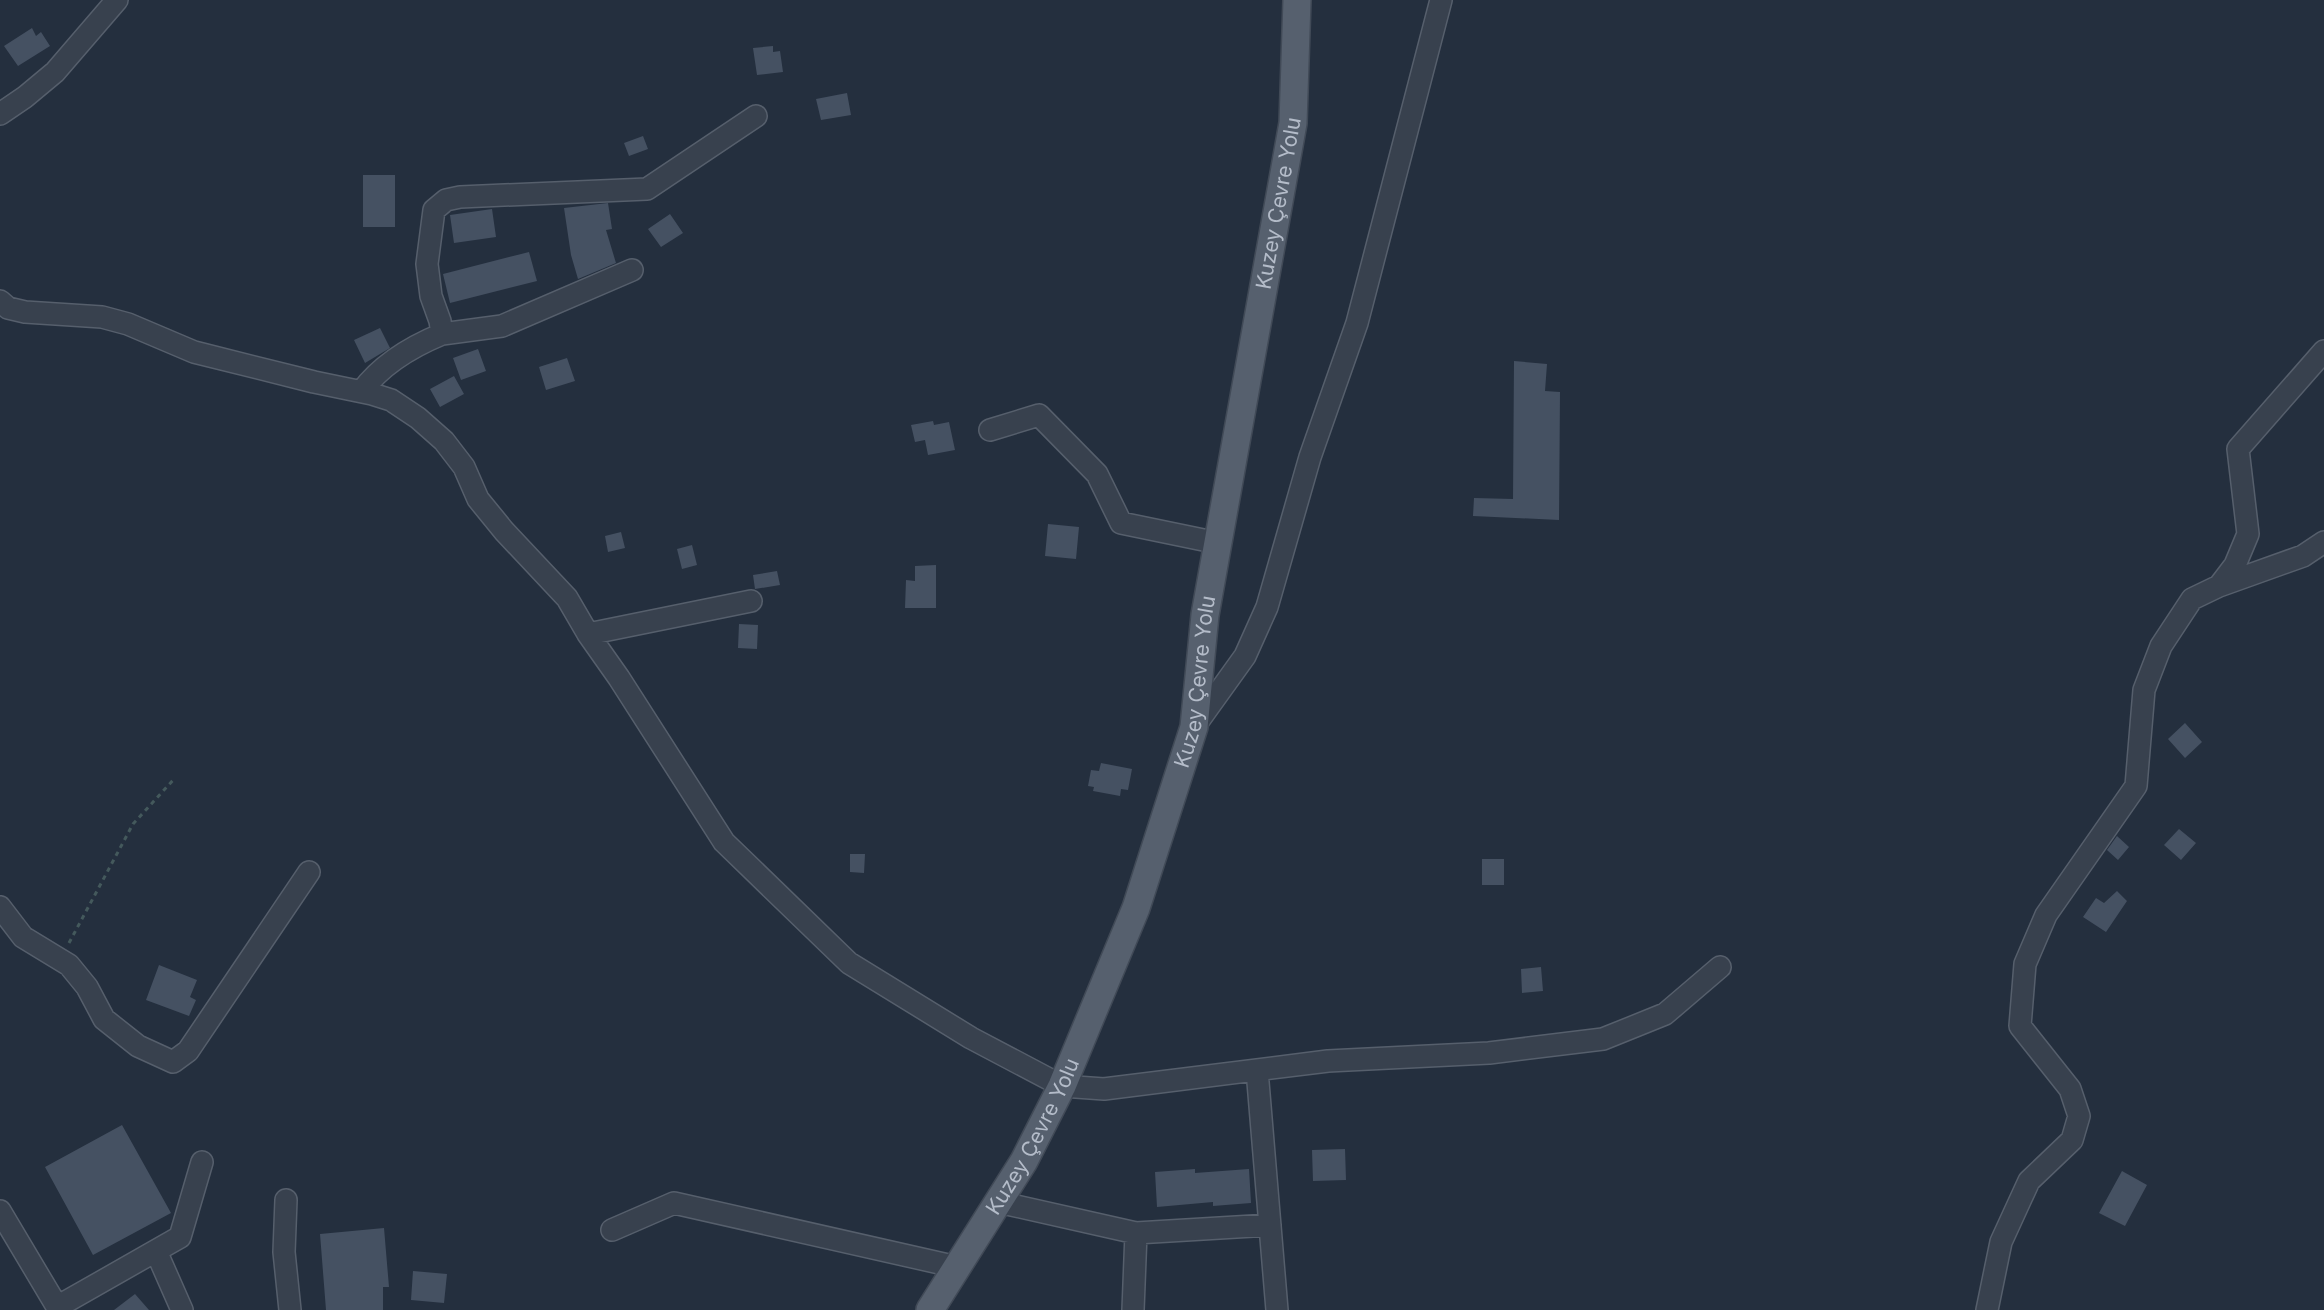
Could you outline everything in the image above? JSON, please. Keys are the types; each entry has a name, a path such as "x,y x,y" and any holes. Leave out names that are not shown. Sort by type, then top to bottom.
{"main road":[{"name":"Kuzey Çevre Yolu","path":"930,1310 1023,1161 1062,1086 1136,908 1194,727 1205,615 1293,123 1297,0"}],"street":[{"path":"0,114 55,72 117,0"},
{"path":"1194,727 1245,656 1267,607 1310,458 1358,322 1441,0"},
{"path":"442,334 431,296 427,264 434,210 446,200 460,197 646,189 756,116"},
{"path":"362,391 372,377 391,363 442,334 502,326 632,270"},
{"path":"0,301 8,308 25,312 102,317 128,324 194,352 314,382 362,391 391,400 418,418 444,441 464,467 478,499 504,531 567,598 588,634 619,678 724,842 849,963 971,1038 1062,1086 1104,1089 1328,1061 1489,1053 1603,1039 1665,1014 1720,967"},
{"path":"2219,586 2235,566 2248,534 2238,449 2324,351"},
{"path":"990,430 1039,415 1097,474 1121,523 1218,543"},
{"path":"1988,1310 2001,1242 2030,1181 2072,1140 2079,1116 2070,1089 2020,1026 2025,964 2046,915 2136,786 2144,690 2161,646 2192,599 2219,586 2303,556 2324,542"},
{"path":"588,634 751,601"},
{"path":"0,908 23,937 69,965 87,987 104,1019 138,1046 173,1062 188,1052 309,872"},
{"path":"1257,1070 1277,1310"},
{"path":"0,1211 58,1309 180,1237 202,1162"},
{"path":"286,1200 284,1252 290,1310"},
{"path":"998,1202 1136,1233 1270,1225"},
{"path":"612,1230 674,1203 957,1267"},
{"path":"1133,1310 1136,1233"},
{"path":"156,1251 182,1310"}],"path":[{"path":"60,960 133,824 174,778"}],"building":[{"path":"32,28 36,36 41,32 50,46 18,66 4,46"},
{"path":"773,46 773,52 780,51 783,72 757,75 753,48"},
{"path":"847,93 851,115 821,120 816,99"},
{"path":"643,136 648,149 629,156 624,143"},
{"path":"363,175 395,175 395,227 363,227"},
{"path":"608,203 612,229 606,230 616,263 578,279 571,255 564,208"},
{"path":"492,209 496,237 454,243 450,215"},
{"path":"670,214 683,233 661,247 648,229"},
{"path":"529,252 537,281 450,303 443,274"},
{"path":"380,328 390,348 365,363 354,340"},
{"path":"478,349 486,371 461,380 453,358"},
{"path":"567,358 575,381 546,390 539,367"},
{"path":"1514,361 1547,364 1545,391 1560,392 1559,520 1473,516 1474,498 1513,499"},
{"path":"454,376 464,394 440,407 430,389"},
{"path":"933,421 934,425 949,422 955,450 928,455 925,440 915,442 911,425"},
{"path":"1048,524 1079,527 1076,559 1045,556"},
{"path":"621,532 625,548 608,552 605,536"},
{"path":"692,545 697,565 682,569 677,549"},
{"path":"936,565 936,608 905,608 906,580 915,581 915,566"},
{"path":"777,571 780,585 755,589 753,575"},
{"path":"739,624 758,625 757,649 738,648"},
{"path":"2185,723 2202,742 2185,758 2168,739"},
{"path":"1101,763 1132,769 1128,790 1121,789 1120,796 1093,791 1094,787 1088,786 1091,770 1099,771"},
{"path":"2179,829 2196,843 2181,860 2164,845"},
{"path":"2117,836 2129,847 2118,860 2107,850"},
{"path":"850,854 865,854 864,873 850,872"},
{"path":"1482,859 1504,859 1504,885 1482,885"},
{"path":"2117,891 2127,901 2106,932 2083,917 2096,898 2104,903"},
{"path":"159,965 197,980 190,997 196,1000 189,1016 146,1000"},
{"path":"1541,967 1543,991 1522,993 1521,969"},
{"path":"122,1125 171,1213 93,1255 45,1167"},
{"path":"1345,1149 1346,1180 1313,1181 1312,1150"},
{"path":"1195,1169 1195,1173 1249,1169 1251,1203 1213,1206 1213,1202 1157,1207 1155,1172"},
{"path":"2122,1171 2147,1185 2125,1226 2099,1213"},
{"path":"384,1228 389,1287 383,1287 383,1310 326,1310 320,1234"},
{"path":"413,1271 447,1274 444,1303 411,1300"},
{"path":"135,1294 149,1310 114,1310"}]}
